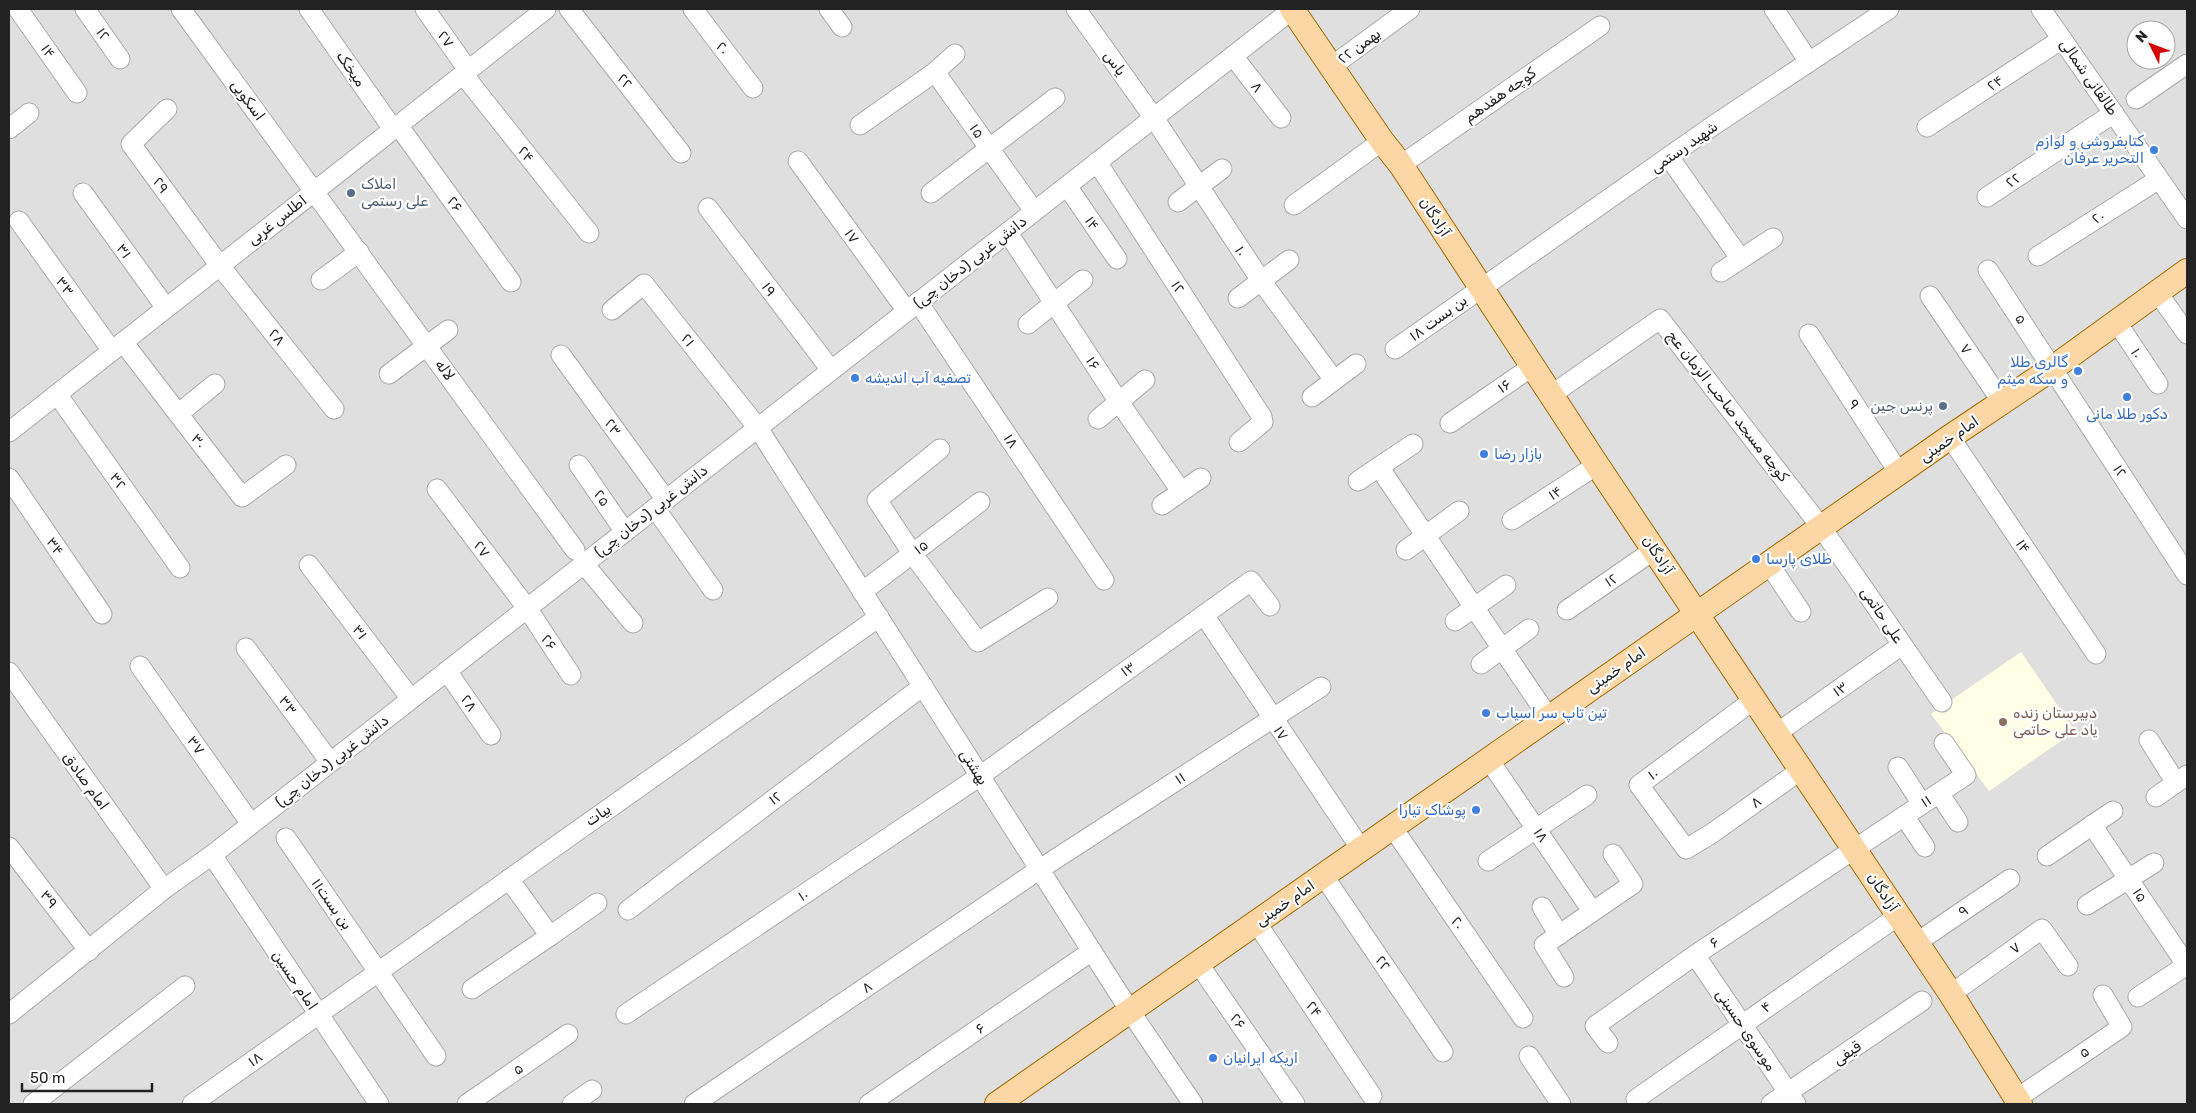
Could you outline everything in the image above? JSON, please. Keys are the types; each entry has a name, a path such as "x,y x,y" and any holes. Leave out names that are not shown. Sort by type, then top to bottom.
{"main road":[{"name":"آزادگان","path":"1293,9 1382,141 1401,165 1654,550 1951,994 2018,1101"},
{"name":"امام خمینی","path":"996,1104 1950,437 2053,368 2187,271"}],"street":[{"name":"۱۴","path":"18,9 77,94"},
{"name":"۱۲","path":"85,9 120,59"},
{"name":"اسکویی","path":"181,9 315,191"},
{"name":"میخک","path":"310,9 396,127"},
{"name":"۲۷","path":"425,9 466,72"},
{"name":"۲۲","path":"569,9 681,153"},
{"name":"۲۰","path":"693,9 753,88"},
{"path":"829,9 842,27"},
{"name":"یاس","path":"1076,9 1154,118"},
{"name":"دانش غربی (دخان چی)","path":"10,1009 89,951 164,889 212,855 447,671 526,608 580,557 625,532 1293,9"},
{"name":"۲۲ بهمن","path":"1332,66 1410,9"},
{"path":"1774,9 1809,62"},
{"name":"شهید رستمی","path":"1480,287 1887,9"},
{"name":"طالقانی شمالی","path":"2041,9 2187,219"},
{"name":"اطلس غربی","path":"9,432 466,72 537,11"},
{"name":"کوچه هفدهم","path":"1401,165 1600,26"},
{"name":"۲۴","path":"1927,127 2062,39"},
{"path":"860,125 935,72 955,54"},
{"name":"۸","path":"1233,56 1281,118"},
{"path":"2136,99 2187,64"},
{"name":"۲۴","path":"466,72 589,233"},
{"name":"۱۵","path":"935,72 1034,211"},
{"path":"931,193 1055,98"},
{"name":"۲۹","path":"167,109 131,144 220,266"},
{"path":"9,129 29,113"},
{"name":"۲۲","path":"1987,197 2114,113"},
{"name":"۱۰","path":"1154,118 1262,282 1334,380"},
{"name":"۲۶","path":"396,127 511,282"},
{"path":"1294,205 1382,141"},
{"path":"1669,158 1740,258"},
{"name":"۱۷","path":"798,160 912,307"},
{"name":"۱۲","path":"1097,162 1258,412 1263,422 1239,442"},
{"path":"1178,202 1222,170"},
{"name":"۲۰","path":"2038,256 2159,179"},
{"name":"۱۴","path":"1067,186 1117,259"},
{"name":"لاله","path":"315,191 580,557 633,623"},
{"name":"۳۱","path":"83,193 166,308"},
{"name":"۱۹","path":"708,208 831,370"},
{"name":"۳۳","path":"19,221 117,347"},
{"name":"۱۶","path":"1008,233 1119,402 1181,491"},
{"path":"1721,272 1773,238"},
{"path":"321,280 358,252"},
{"path":"1238,298 1262,282 1289,260"},
{"name":"۲۸","path":"220,266 334,409"},
{"name":"۵","path":"1988,270 2053,368"},
{"path":"1028,324 1082,280"},
{"name":"۲۱","path":"612,310 644,284 758,428"},
{"name":"بن بست ۱۸","path":"1395,349 1480,287"},
{"path":"2157,292 2187,334"},
{"name":"۷","path":"1930,296 2002,402"},
{"name":"۱۸","path":"912,307 1104,580"},
{"name":"کوچه مسجد صاحب الزمان عج","path":"1552,394 1660,319 1821,527"},
{"name":"۱۰","path":"2116,321 2158,384"},
{"path":"389,374 448,330"},
{"name":"۹","path":"1809,334 1899,473"},
{"name":"۳۰","path":"117,347 178,414 242,497 286,465"},
{"name":"۲۳","path":"561,355 660,504 713,590"},
{"path":"1312,397 1356,364"},
{"name":"۱۶","path":"1450,424 1533,366"},
{"name":"۱۲","path":"2053,368 2187,575"},
{"path":"1098,420 1145,380"},
{"path":"178,414 215,384"},
{"name":"۳۲","path":"57,394 180,568"},
{"name":"بهشتی","path":"758,428 1130,1011 1193,1104"},
{"name":"۱۴","path":"1950,437 2096,654"},
{"path":"1358,481 1413,444"},
{"path":"940,449 877,500 912,553 978,642 1048,598"},
{"name":"۲۵","path":"579,465 625,532"},
{"name":"۱۴","path":"1512,520 1598,465"},
{"path":"1379,467 1549,718"},
{"name":"۳۴","path":"9,478 102,614"},
{"path":"1162,505 1201,478"},
{"name":"۲۷","path":"437,489 526,608"},
{"name":"۱۵","path":"862,592 980,502"},
{"path":"1406,550 1459,511"},
{"name":"علی حاتمی","path":"1821,527 1942,702"},
{"name":"۱۲","path":"1567,610 1654,550"},
{"name":"۳۱","path":"309,564 411,699"},
{"path":"1768,564 1801,612"},
{"name":"۱۳","path":"980,776 1251,581 1270,606"},
{"path":"1455,621 1506,585"},
{"name":"۲۶","path":"526,608 571,675"},
{"name":"۱۷","path":"1204,615 1361,849"},
{"name":"بیات","path":"318,1014 879,617"},
{"path":"1481,664 1529,629"},
{"name":"۱۳","path":"1777,733 1902,645"},
{"name":"۳۳","path":"246,648 330,762"},
{"name":"۳۷","path":"140,666 251,824"},
{"name":"۲۸","path":"447,671 491,735"},
{"name":"امام صادق","path":"9,672 164,889"},
{"name":"۱۲","path":"628,910 923,686"},
{"name":"۱۱","path":"1040,869 1321,687"},
{"name":"۱۰","path":"1711,834 1686,849 1638,785 1755,699"},
{"path":"2149,740 2184,778 2156,797"},
{"name":"۱۱","path":"1854,849 1966,775 1944,744"},
{"name":"۱۸","path":"1489,760 1592,911"},
{"path":"1898,767 1922,804"},
{"name":"۸","path":"1711,834 1801,770"},
{"name":"۱۰","path":"626,1014 980,776"},
{"path":"1939,793 1958,822"},
{"path":"1488,861 1587,795"},
{"path":"2047,856 2113,811"},
{"path":"1904,816 1924,847"},
{"name":"۱۵","path":"2092,825 2187,965"},
{"name":"۲۰","path":"1393,828 1523,1018"},
{"name":"بن بست۱۱","path":"286,838 436,1056"},
{"name":"۳۹","path":"9,847 89,951"},
{"name":"۶","path":"1608,1043 1595,1026 1695,955 1854,849"},
{"path":"1564,977 1544,945 1633,884 1613,854"},
{"name":"امام حسین","path":"212,855 379,1104"},
{"path":"2087,906 2154,863"},
{"name":"۸","path":"694,1104 1040,869"},
{"name":"۲۲","path":"1323,875 1443,1052"},
{"path":"509,879 550,936"},
{"name":"۹","path":"1916,942 2010,879"},
{"path":"472,989 597,903"},
{"path":"1542,908 1559,935"},
{"name":"۴","path":"1636,1099 1742,1023 1898,916"},
{"name":"۲۴","path":"1256,922 1372,1096"},
{"name":"۷","path":"1951,994 2042,929 2068,966"},
{"name":"۶","path":"868,1104 1092,951"},
{"name":"موسوی حسینی","path":"1695,955 1792,1098"},
{"name":"۲۶","path":"1198,963 1295,1104"},
{"path":"2138,996 2187,965"},
{"path":"33,1104 185,986"},
{"name":"۵","path":"2018,1101 2122,1027 2103,995"},
{"name":"قیفی","path":"1771,1104 1792,1098 1922,1001"},
{"name":"۱۸","path":"192,1104 318,1014"},
{"name":"۵","path":"468,1104 568,1034"},
{"path":"1529,1056 1561,1104"},
{"path":"572,1104 592,1090"}],"shaded area":[{"path":"9,9 2187,9 2187,1104 9,1104"},
{"name":"دبیرستان زنده یاد علی حاتمی","path":"2021,652 2075,731 1989,791 1931,714"}],"place":[{"name":"کتابفروشی و لوازم التحریر عرفان","path":"2154,150"},
{"name":"املاک علی رستمی","path":"351,193"},
{"name":"گالری طلا و سکه میثم","path":"2078,371"},
{"name":"تصفیه آب اندیشه","path":"855,378"},
{"name":"دکور طلا مانی","path":"2127,397"},
{"name":"پرنس جین","path":"1943,406"},
{"name":"بازار رضا","path":"1484,454"},
{"name":"طلای پارسا","path":"1756,559"},
{"name":"تین تاپ سر اسیاب","path":"1486,713"},
{"name":"دبیرستان زنده یاد علی حاتمی","path":"2003,722"},
{"name":"پوشاک تیارا","path":"1476,810"},
{"name":"اریکه ایرانیان","path":"1213,1058"}]}
